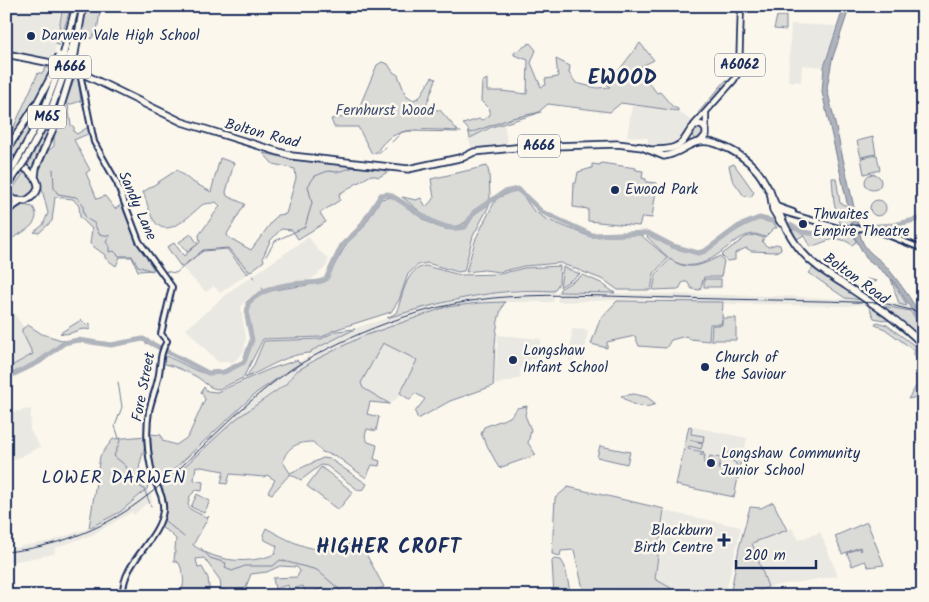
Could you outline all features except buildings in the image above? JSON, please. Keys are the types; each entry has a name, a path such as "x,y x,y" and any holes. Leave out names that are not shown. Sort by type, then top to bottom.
{"highway":[{"name":"M65","path":"6,151 37,103 62,71 67,57 75,6"},
{"name":"M65","path":"6,188 45,123 82,6"},
{"name":"A666","path":"6,54 50,62 82,72"},
{"path":"6,211 22,201 28,200 35,193 37,184 36,168 56,122 62,71"},
{"name":"Bolton Road","path":"82,72 201,130 292,156 408,169 464,157 474,152 515,147 617,144 658,150"},
{"path":"694,126 699,124 717,144"},
{"name":"A666","path":"658,150 677,146 690,134 694,126"},
{"path":"658,150 669,155 699,141 706,131"},
{"path":"690,134 692,139 717,144"},
{"name":"Bolton Road","path":"717,144 750,164 763,177 785,226 799,249 810,260 872,304 923,346"},
{"name":"Bolton Road","path":"650,150 658,155 669,155"},
{"path":"6,156 35,176"},
{"name":"M65","path":"6,177 17,167"},
{"path":"6,195 22,201"}],"main road":[{"name":"A6062","path":"694,126 734,80 739,71 741,6"},
{"name":"Sandy Lane","path":"82,72 81,78 94,142 117,183 139,241 172,287 160,334 166,341"},
{"path":"706,131 707,111"},
{"path":"777,211 795,214 842,229 870,228 923,249"},
{"name":"Fore Street","path":"123,596 125,576 154,532 163,512 161,495 152,475 147,440 149,412 166,341"}],"shaded area":[{"name":"Darwen Vale High School","path":"6,6 61,6 54,60 6,50"},
{"path":"368,6 405,6 406,11 376,15 370,14"},
{"path":"844,6 850,6 832,60 827,88 861,238 866,247 887,267 909,296 919,314 923,328 893,280 866,258 855,238 822,92 824,67"},
{"path":"791,24 836,26 824,67 802,65 801,82 788,81"},
{"path":"632,106 666,108 680,113 694,122 676,144 661,147 647,146 648,138 627,136"},
{"path":"504,123 508,148 474,152 468,139"},
{"path":"309,237 318,250 329,259 326,267 312,279 264,289 246,300 241,308 246,338 244,351 232,364 228,361 219,363 186,329 233,289"},
{"path":"227,249 247,274 220,293 214,286 206,292 181,267 203,251"},
{"path":"553,290 555,293 553,302 505,302 315,361 312,355 311,351 358,327 430,305 488,294"},
{"path":"557,292 780,296 863,300 868,304 848,306 781,305 779,303 736,304 651,299 558,302"},
{"path":"869,299 907,305 912,312 878,305"},
{"path":"14,313 24,328 22,332 33,354 6,369 6,318"},
{"path":"572,329 588,330 584,360 577,357 569,362"},
{"name":"Longshaw Infant School","path":"498,335 541,339 538,359 530,359 529,363 523,365 520,370 521,378 494,385"},
{"path":"383,342 417,360 398,397 390,404 363,388 361,383"},
{"path":"309,355 314,364 264,398 160,489 157,482 228,418 256,393"},
{"path":"31,409 30,430 40,447 6,464 6,413"},
{"name":"Longshaw Community Junior School","path":"689,426 747,438 734,497 676,485"},
{"path":"147,489 151,494 152,502 144,505 134,515 132,512 94,534 55,548 54,554 6,563 6,549 50,541 89,528 133,502"},
{"path":"665,511 741,527 725,596 672,596 671,588 655,580"},
{"path":"792,528 799,540 820,532 838,576 768,587 751,543"}],"green space":[{"path":"63,6 71,6 59,46 56,44"},
{"path":"87,6 101,6 97,31 91,39 89,34 82,33"},
{"path":"777,16 786,16 786,30 774,29"},
{"path":"530,43 536,50 531,63 541,87 546,85 545,79 558,77 556,59 570,66 569,73 576,83 597,88 610,87 606,83 606,73 616,74 640,43 654,60 640,67 637,73 645,78 657,93 660,92 678,111 621,103 610,112 548,104 536,114 492,127 470,138 468,129 463,124 479,119 483,120 490,115 490,110 481,101 482,82 487,79 487,91 527,94 528,60 514,55 514,53"},
{"name":"Fernhurst Wood","path":"382,62 388,64 393,72 398,75 406,96 412,100 419,98 432,77 436,79 425,109 440,110 458,131 413,130 402,132 392,136 377,152 372,154 358,127 334,127 331,119 345,117 358,110 377,65"},
{"path":"46,67 50,69 44,86 6,148 6,137 12,131 38,73 43,73"},
{"path":"75,77 78,78 81,101 68,105 74,132 77,134 88,127 90,133 74,140 90,170 86,173 97,199 105,196 115,209 122,204 135,238 154,270 138,271 132,257 120,257 116,266 105,258 105,255 90,244 92,229 80,217 79,206 73,199 55,197 52,221 39,233 34,232 43,225 48,213 38,174 48,151 54,146 54,135"},
{"path":"726,80 729,82 701,116 698,113"},
{"path":"43,98 29,133 15,156 9,153"},
{"path":"58,103 55,117 34,172 27,167"},
{"path":"698,128 704,134 698,140 692,134"},
{"path":"873,137 876,154 861,157 857,141"},
{"path":"263,153 291,159 391,170 379,177 371,175 339,194 340,200 320,213 326,222 298,239 292,230 281,229 270,241 263,257 264,261 247,274 227,249 203,251 181,267 167,247 174,243 184,256 200,242 199,235 220,206 216,202 203,204 186,219 173,227 160,227 151,215 143,192 177,170 191,181 211,192 220,158 234,163 226,192 227,196 245,204 227,234 228,237 251,250 277,215 286,214 296,178 295,169 273,164"},
{"path":"877,155 880,170 864,174 861,158"},
{"name":"Ewood Park","path":"601,163 636,168 636,170 643,171 642,178 646,179 646,182 657,183 652,218 642,217 639,226 588,221 588,209 573,207 574,183 576,183 578,172 592,168 592,164 600,165"},
{"path":"734,164 754,192 751,197 744,196 732,179 729,166"},
{"path":"487,166 490,199 474,211 466,222 456,226 440,224 423,214 402,197 416,200 421,198 426,207 434,198 431,179"},
{"path":"25,171 30,175 35,188 25,199 20,199 9,194"},
{"path":"870,174 876,174 881,179 879,188 870,190 865,185 865,179"},
{"path":"832,178 836,178 840,203 847,206 852,224 841,226 834,203"},
{"path":"515,190 523,196 533,210 546,219 591,237 641,235 668,258 654,273 651,290 618,290 604,280 560,263 524,266 500,272 484,270 466,272 476,238 496,199"},
{"path":"392,197 436,226 455,230 465,228 476,213 490,204 473,236 464,271 458,272 427,263 418,265 408,274 399,300 391,312 334,330 322,337 263,339 243,378 219,389 210,387 197,377 162,363 163,355 210,374 230,370 244,363 252,341 248,306 252,299 260,294 271,291 319,283 326,280 347,243 362,229 381,199"},
{"path":"875,200 881,200 886,205 884,214 875,216 870,211 870,205"},
{"path":"23,205 33,207 36,219 29,228 6,242 6,216"},
{"path":"759,218 773,222 777,228 774,228 765,237 754,234 745,236 711,259 691,265 680,264 671,260 647,237 649,235 672,248 701,254"},
{"path":"792,229 817,236 854,234 856,242 852,245 837,239 811,247 804,235 797,239"},
{"path":"191,234 198,244 187,252 179,242"},
{"path":"755,235 764,238 762,242 768,247 776,244 780,245 781,249 776,252 751,251 746,248 735,253 735,260 727,261 721,255 746,237"},
{"path":"720,256 724,261 721,277 704,277 700,290 692,289 687,282 683,282 679,289 653,290 656,274 670,259 683,265 695,266"},
{"path":"426,266 460,275 500,274 524,268 560,266 559,283 554,291 511,291 469,297 387,318 396,313 406,284 413,272"},
{"path":"563,267 580,274 560,287"},
{"path":"814,267 863,300 845,298 809,273"},
{"path":"583,275 601,283 615,293 559,292 560,289"},
{"path":"704,279 721,279 721,287 704,287"},
{"path":"867,279 877,281 868,285 864,290 871,297 868,299 858,291"},
{"path":"891,279 907,305 906,306 899,304"},
{"path":"617,301 723,302 722,318 736,318 736,340 711,340 712,325 722,325 722,319 721,324 710,324 709,341 690,339 686,336 671,340 666,348 639,346 635,336 607,342 607,348 591,344 600,319"},
{"path":"505,302 496,330 493,386 450,401 418,419 415,412 425,399 415,393 410,400 400,393 417,360 383,343 361,383 363,388 390,404 370,402 367,414 379,417 376,431 367,429 365,436 368,442 377,445 374,459 380,461 379,466 372,465 366,478 336,456 322,452 313,442 294,446 287,453 283,462 290,473 323,458 330,459 367,484 364,489 358,490 327,466 321,465 301,480 290,474 272,494 268,492 275,480 267,475 264,477 230,474 227,484 221,483 224,471 196,466 194,480 203,482 202,491 196,490 190,496 188,504 190,509 207,518 209,516 193,545 202,551 222,558 254,560 275,554 277,546 265,540 263,535 266,528 299,544 322,550 334,550 355,540 359,541 384,587 376,590 375,596 329,596 325,588 306,594 303,586 289,590 288,585 275,589 273,578 297,577 300,571 297,567 280,566 267,572 251,574 244,592 236,595 221,589 220,580 204,558 196,559 198,568 202,567 208,578 210,596 179,596 183,588 183,575 179,563 174,561 176,539 160,527 166,509 160,489 236,419 286,384 295,372 361,337 446,307"},
{"path":"868,305 889,320 874,318"},
{"path":"878,305 910,311 923,328 923,338 921,339"},
{"path":"81,320 86,325 90,323 90,330 82,329 68,334 60,333"},
{"path":"877,322 887,325 923,352 923,360 913,355 915,351 885,329 875,325"},
{"path":"28,325 42,334 65,341 37,361 6,377 6,369 33,354 22,332 22,329"},
{"path":"355,329 311,351 311,353 286,359 245,378 253,367 264,341 321,339 336,331"},
{"path":"297,360 300,363 256,393 158,484 153,473 150,434 161,435 163,441 176,445 188,437 205,399 201,392 204,387 207,391 217,392 270,369"},
{"path":"923,362 923,396 908,399 920,380 915,374"},
{"path":"634,394 647,397 656,404 646,407 637,406 621,396"},
{"path":"527,406 525,415 531,430 528,443 536,455 499,468 481,434 484,427 510,417 517,408"},
{"path":"689,426 692,427 691,434 704,436 703,442 690,440 703,443 701,449 689,446 688,449 704,452 700,455 705,455 704,463 708,463 710,456 721,458 719,469 731,472 730,477 738,478 734,497 676,485"},
{"path":"146,436 139,475 148,485 147,489 120,512 89,528 100,456 113,439"},
{"path":"600,446 630,452 627,464 597,457"},
{"path":"729,452 743,455 737,473 736,463 728,458"},
{"path":"321,467 353,492 338,510 307,486"},
{"path":"568,487 664,509 655,579 671,588 672,596 643,596 642,590 584,593 574,550 561,551 560,556 552,554 555,498"},
{"path":"197,494 210,501 204,513 191,507"},
{"path":"773,502 787,530 752,543 768,587 747,596 730,596 739,548 750,507 761,508"},
{"path":"867,522 884,565 868,567 865,561 852,566 847,553 859,548 861,551 860,547 842,554 835,536"},
{"path":"554,559 561,560 565,567 571,596 554,596 552,561"}],"waterway":[{"path":"470,133 512,118 541,112"},
{"path":"392,142 402,132 407,131 461,132"},
{"path":"378,153 386,147"},
{"path":"266,256 275,241 305,227 312,203 308,186 315,176 328,171 337,172 358,166"},
{"path":"53,169 54,188 58,194 76,197 83,204 85,216 94,223 99,234 110,236 106,242 109,246 109,252 114,251 119,256 132,256 138,266 152,271"},
{"path":"6,378 39,362 64,343 78,340 111,345 143,339 208,373 224,372 244,362 252,340 247,316 248,303 260,294 274,288 318,282 326,279 342,245 359,229 381,195 388,194 435,223 455,228 465,227 474,212 504,192 518,189 542,212 592,235 648,233 673,246 698,253 705,251 739,226 759,218 790,225 803,232 817,234 839,232"},
{"path":"877,226 894,225 923,218"},
{"path":"163,271 176,273 203,250 228,248 249,271"},
{"path":"262,288 265,292"},
{"path":"146,344 149,341"},
{"path":"118,382 122,407 115,426 120,441 114,456 126,466 132,482 144,489 151,506"},
{"path":"165,521 184,537"},
{"path":"201,548 210,558 226,563 225,568 232,571 245,566 273,566 280,560 317,570 347,596"}],"railway":[{"path":"6,552 59,542 109,521 139,502 160,485 238,412 259,394 302,363 350,338 400,318 452,304 505,297 569,295 883,303 923,313"}],"place":[{"name":"Darwen Vale High School","path":"31,36"},
{"name":"Ewood Park","path":"615,190"},
{"name":"Thwaites Empire Theatre","path":"803,224"},
{"name":"Longshaw Infant School","path":"513,360"},
{"name":"Church of the Saviour","path":"705,367"},
{"name":"Longshaw Community Junior School","path":"711,463"},
{"name":"Blackburn Birth Centre","path":"724,540"}],"district":[{"name":"EWOOD","path":"623,79"},
{"name":"LOWER DARWEN","path":"114,478"},
{"name":"HIGHER CROFT","path":"389,548"}]}
